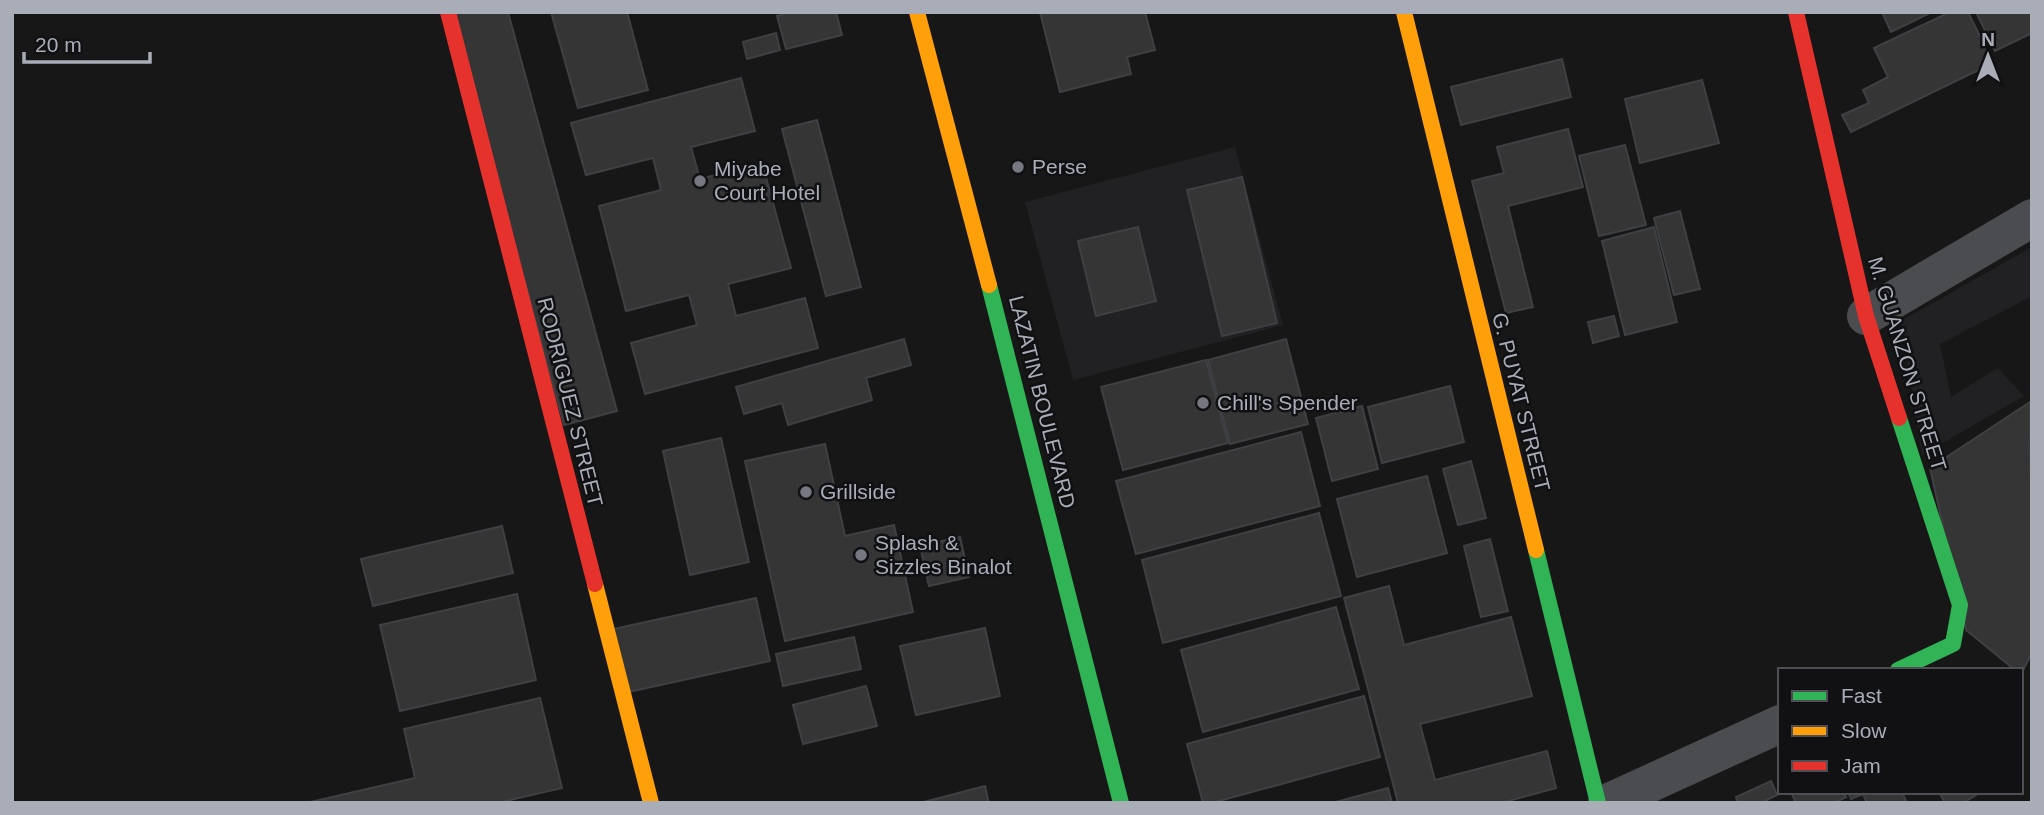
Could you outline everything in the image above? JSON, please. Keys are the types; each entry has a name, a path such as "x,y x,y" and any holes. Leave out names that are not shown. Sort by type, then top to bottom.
{"street":[{"name":"RODRIGUEZ STREET","path":"448,12 651,803"},
{"name":"LAZATIN BOULEVARD","path":"917,12 1010,362 1121,803"},
{"name":"G. PUYAT STREET","path":"1404,12 1598,803"},
{"name":"M. GUANZON STREET","path":"1796,12 1866,316 1960,605 1953,644 1902,668"},
{"path":"1866,316 2032,218"},
{"path":"1607,803 1778,725"}],"shaded area":[{"path":"1235,147 1283,325 1073,380 1025,202"},
{"path":"2032,247 2032,296 1940,344 1951,397 1998,368 2024,396 1922,455 1901,321"}],"building":[{"path":"451,12 508,12 617,411 564,425"},
{"path":"551,12 627,12 648,90 578,108"},
{"path":"790,12 836,12 842,35 786,49 777,16"},
{"path":"1040,12 1145,12 1155,50 1127,57 1131,74 1060,92"},
{"path":"1882,12 1932,12 1891,32"},
{"path":"1950,12 1968,12 1993,63 1851,132 1842,115 1869,103 1863,90 1888,77 1874,48"},
{"path":"1976,12 2032,12 2032,33 1995,51"},
{"path":"776,33 780,50 747,59 743,42"},
{"path":"1562,59 1571,97 1461,125 1451,87"},
{"path":"741,78 755,131 691,147 700,179 762,163 791,268 728,284 736,316 805,298 818,348 645,394 631,343 697,325 689,295 626,311 599,206 661,190 653,158 586,175 571,123"},
{"path":"1702,80 1719,143 1640,163 1625,99"},
{"path":"817,120 861,287 826,296 782,129"},
{"path":"1568,129 1583,187 1508,206 1533,307 1506,313 1472,181 1504,173 1497,147"},
{"path":"1625,145 1646,225 1599,236 1579,156"},
{"path":"1242,177 1277,323 1222,336 1187,190"},
{"path":"1680,211 1700,289 1674,295 1654,218"},
{"path":"1138,227 1156,301 1096,316 1078,241"},
{"path":"1654,227 1677,322 1625,335 1602,241"},
{"path":"1614,316 1619,336 1593,343 1588,322"},
{"path":"904,339 911,365 866,378 872,400 788,425 782,403 744,414 736,387"},
{"path":"1286,339 1308,424 1230,444 1208,360"},
{"path":"1206,360 1228,443 1123,470 1101,387"},
{"path":"1450,386 1464,442 1382,463 1368,407"},
{"path":"2030,402 2032,653 2023,670 2023,668 2013,668 1966,630 1930,468"},
{"path":"1362,406 1378,469 1332,481 1316,418"},
{"path":"1301,432 1320,506 1136,554 1116,481"},
{"path":"721,438 749,562 690,575 663,451"},
{"path":"825,444 845,536 894,525 913,612 785,641 745,461"},
{"path":"1471,461 1486,518 1458,525 1443,469"},
{"path":"1427,476 1447,553 1357,577 1337,499"},
{"path":"1319,513 1341,596 1163,643 1142,560"},
{"path":"502,526 513,573 373,606 361,559"},
{"path":"960,537 969,577 929,586 920,546"},
{"path":"1490,539 1508,611 1481,617 1464,546"},
{"path":"1389,586 1404,645 1511,617 1532,696 1420,724 1435,780 1547,751 1556,788 1501,803 1398,803 1344,598"},
{"path":"517,594 536,680 400,711 380,625"},
{"path":"756,598 770,661 624,693 609,630"},
{"path":"1336,607 1359,689 1203,732 1181,650"},
{"path":"985,628 1000,696 916,715 900,646"},
{"path":"854,637 861,669 783,686 776,654"},
{"path":"866,686 877,726 803,744 793,705"},
{"path":"1364,696 1380,757 1212,803 1203,803 1187,744"},
{"path":"540,698 562,788 497,803 306,803 415,778 404,729"},
{"path":"1771,781 1777,795 1761,803 1738,803 1736,797"},
{"path":"985,786 989,803 920,803"},
{"path":"1388,788 1392,803 1332,803"},
{"path":"1792,794 1844,794 1846,797 1834,803 1796,803"},
{"path":"1849,794 1863,794 1851,799"},
{"path":"1863,794 1903,794 1907,803 1867,803"},
{"path":"1940,794 1978,794 1963,803 1945,803"}],"traffic: fast":[{"path":"989,285 1121,803"},
{"path":"1899,418 1960,605 1953,644 1902,668"},
{"path":"1536,550 1598,803"}],"traffic: slow":[{"path":"917,12 989,285"},
{"path":"1404,12 1536,550"},
{"path":"595,584 651,803"}],"traffic: jam":[{"path":"448,12 595,584"},
{"path":"1796,12 1866,316 1899,418"}],"place":[{"name":"Perse","path":"1018,167"},
{"name":"Miyabe Court Hotel","path":"700,181"},
{"name":"Chill's Spender","path":"1203,403"},
{"name":"Grillside","path":"806,492"},
{"name":"Splash & Sizzles Binalot","path":"861,555"}]}
